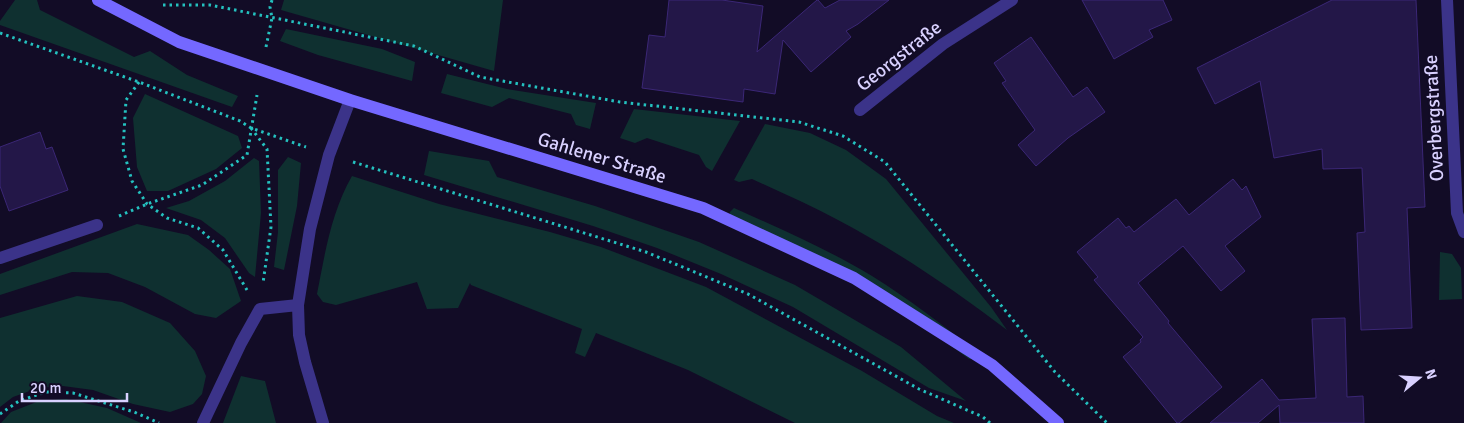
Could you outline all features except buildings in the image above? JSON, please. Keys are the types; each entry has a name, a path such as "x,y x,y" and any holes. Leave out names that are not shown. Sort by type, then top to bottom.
{"main road":[{"name":"Gahlener Straße","path":"98,0 179,42 350,100 712,212 854,278 992,365 1058,423"}],"street":[{"name":"Georgstraße","path":"860,110 943,44 1012,0"},
{"name":"Overbergstraße","path":"1447,0 1457,213 1464,232"},
{"path":"323,423 303,353 298,305 310,229 328,155 350,100"},
{"path":"0,258 97,225"},
{"path":"203,423 241,343 260,309 298,305"}],"path":[{"path":"272,0 270,7 272,18"},
{"path":"155,4 210,5 414,46 480,77 620,102 799,122 843,136 885,162 1055,372 1108,423"},
{"path":"0,33 139,82 240,121 251,128 328,155 637,249 671,262 748,294 919,389 983,417 990,423"},
{"path":"139,82 126,100 123,149 132,181 147,204 167,218 198,228 223,250 260,309"},
{"path":"97,225 147,204 202,185 246,155 251,128"},
{"path":"251,128 267,150 271,227 260,309"},
{"path":"0,414 18,401 46,392 73,393 134,412 159,423"}],"green space":[{"path":"15,0 37,0 40,10 134,57 150,51 187,75 238,96 232,107 0,25 0,21"},
{"path":"284,0 503,0 494,71 281,10"},
{"path":"286,29 382,49 415,62 412,81 318,55 280,41"},
{"path":"447,74 507,89 596,103 590,129 576,125 571,114 509,98 492,107 441,93"},
{"path":"145,94 238,136 242,148 216,169 168,191 147,191 137,167 133,118"},
{"path":"634,109 740,121 712,171 706,167 699,155 647,138 635,143 620,138"},
{"path":"765,124 810,133 846,150 886,179 991,307 1007,330 924,271 882,244 817,209 752,179 739,182 734,180"},
{"path":"429,151 489,161 497,177 595,206 699,242 795,285 901,347 966,401 929,388 793,307 721,274 657,248 593,226 424,175"},
{"path":"288,157 301,163 297,206 284,270 274,267 278,232 278,170"},
{"path":"254,158 259,161 261,213 255,277 249,273 225,238 201,220 166,208 189,201 225,181"},
{"path":"352,176 439,204 601,247 706,287 862,371 937,416 954,423 795,423 688,370 596,333 585,357 575,353 582,329 470,283 458,308 427,309 417,282 336,305 323,302 317,294 326,248 339,204"},
{"path":"734,208 822,249 872,276 926,313 978,353 975,359 969,359 909,315 847,277 730,219 730,212"},
{"path":"137,224 188,235 209,250 230,269 241,301 216,318 195,314 145,287 108,273 72,272 0,295 0,274"},
{"path":"1440,252 1452,254 1461,268 1462,299 1439,300"},
{"path":"77,296 122,302 170,323 195,351 206,376 202,394 193,404 170,412 133,404 93,390 63,386 38,388 13,397 0,407 0,318"},
{"path":"241,376 265,381 276,423 223,423"},
{"path":"66,399 107,408 141,423 1,423 11,412 39,401"}]}
